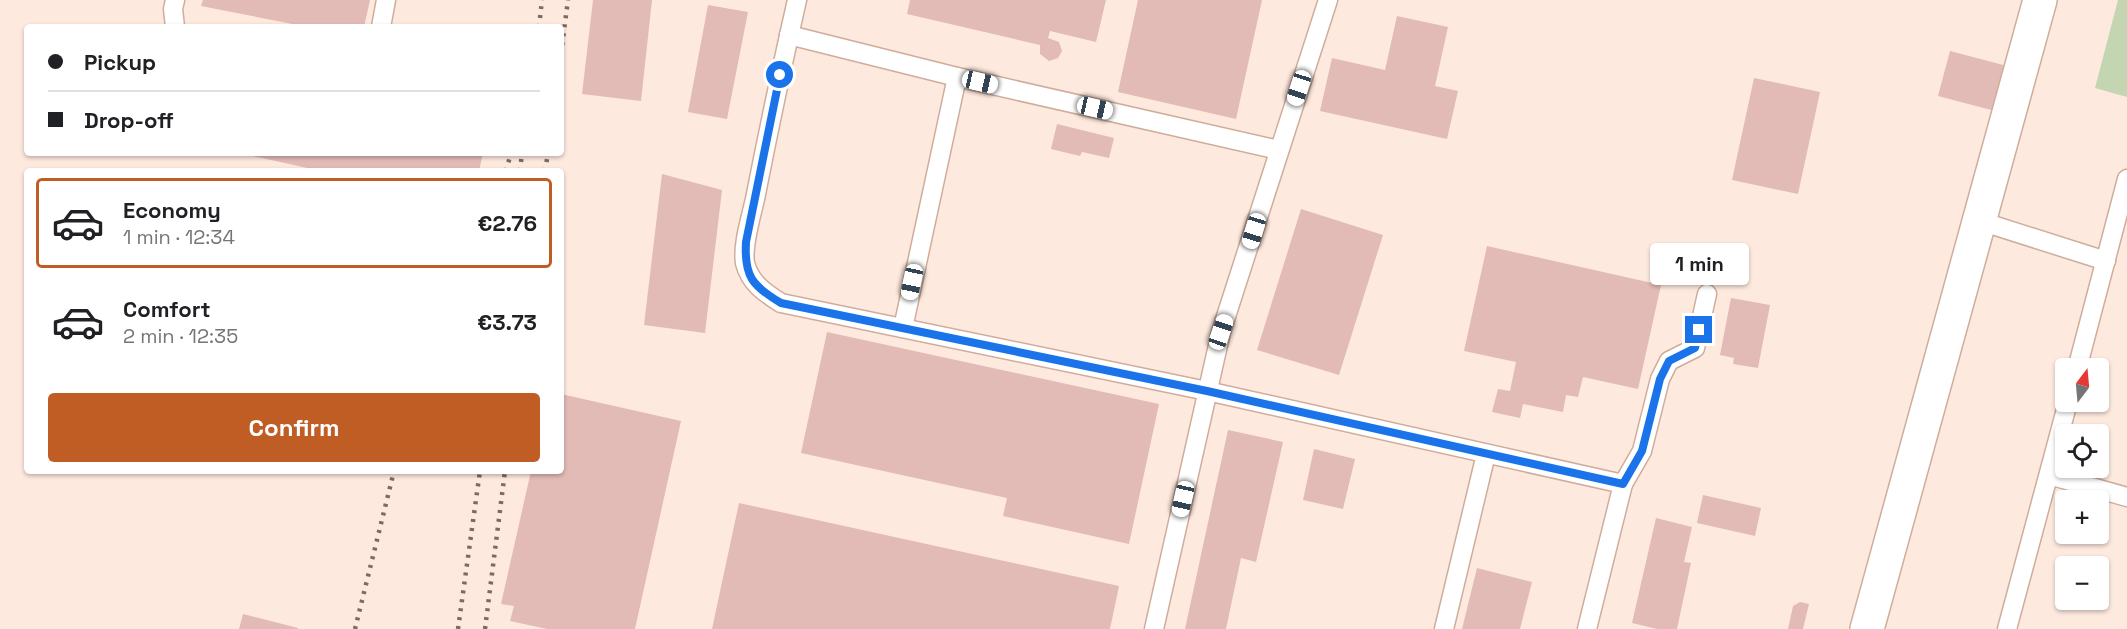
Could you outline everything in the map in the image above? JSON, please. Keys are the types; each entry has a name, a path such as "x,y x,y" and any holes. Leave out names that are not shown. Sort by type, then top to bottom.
{"street":[{"path":"1867,629 2040,0"}],"lane":[{"path":"175,0 173,9 175,24"},
{"path":"382,24 386,0"},
{"path":"796,0 746,242 745,262 752,279 764,292 781,303 1207,391 1623,484"},
{"path":"1154,629 1221,332 1328,0"},
{"path":"789,35 957,77 1279,150"},
{"path":"903,328 957,77"},
{"path":"2080,358 2127,179"},
{"path":"1980,221 2106,261"},
{"path":"1587,629 1623,484 1642,451 1660,379 1669,361 1695,348 1707,294"},
{"path":"2007,629 2065,412"},
{"path":"1444,629 1486,454"},
{"path":"2049,475 2127,497"}],"green space":[{"path":"2118,0 2127,0 2127,97 2095,88"}],"building":[{"path":"203,0 370,0 365,24 293,24 201,6"},
{"path":"593,0 652,0 641,101 582,94"},
{"path":"910,0 1106,0 1096,42 1050,31 1048,38 1059,42 1062,51 1058,58 1049,61 1040,54 1040,45 907,14"},
{"path":"1138,0 1262,0 1236,119 1118,92"},
{"path":"708,5 748,12 727,119 688,112"},
{"path":"1397,16 1448,27 1435,86 1458,91 1447,139 1320,111 1332,58 1385,70"},
{"path":"1950,51 2007,66 1995,111 1938,96"},
{"path":"1754,78 1820,92 1798,194 1732,180"},
{"path":"1057,124 1114,138 1109,158 1082,152 1080,156 1051,149"},
{"path":"253,156 482,156 480,168 307,168"},
{"path":"662,174 722,190 705,333 644,325"},
{"path":"1301,209 1383,235 1339,375 1257,350"},
{"path":"1487,246 1661,285 1638,389 1583,377 1578,397 1566,395 1563,412 1523,404 1520,418 1492,412 1498,389 1510,391 1516,362 1464,351"},
{"path":"1731,298 1770,305 1758,368 1733,364 1734,358 1720,355"},
{"path":"827,332 1159,404 1129,544 1003,516 1007,498 801,453"},
{"path":"564,395 681,421 635,629 547,629 510,621 514,606 501,604 530,474 564,474"},
{"path":"1228,430 1283,442 1256,562 1241,558 1226,629 1185,629"},
{"path":"1314,449 1355,459 1343,509 1303,500"},
{"path":"1703,495 1761,508 1755,536 1697,523"},
{"path":"739,503 1119,586 1110,629 712,629"},
{"path":"1656,518 1692,527 1684,562 1691,563 1677,629 1657,629 1632,623"},
{"path":"1477,568 1532,582 1520,629 1462,629"},
{"path":"1800,602 1809,604 1803,629 1788,629 1793,606"},
{"path":"243,614 298,628 298,629 239,629"}],"railway":[{"path":"539,24 542,0"},
{"path":"564,31 568,0"},
{"path":"507,168 510,156"},
{"path":"520,168 522,156"},
{"path":"546,168 548,156"},
{"path":"355,629 393,474"},
{"path":"458,629 480,474"},
{"path":"485,629 505,474"}],"route":[{"path":"780,75 746,242 745,262 752,279 764,292 781,303 1207,391 1623,484 1642,451 1660,379 1669,361 1695,348 1699,330"}]}
